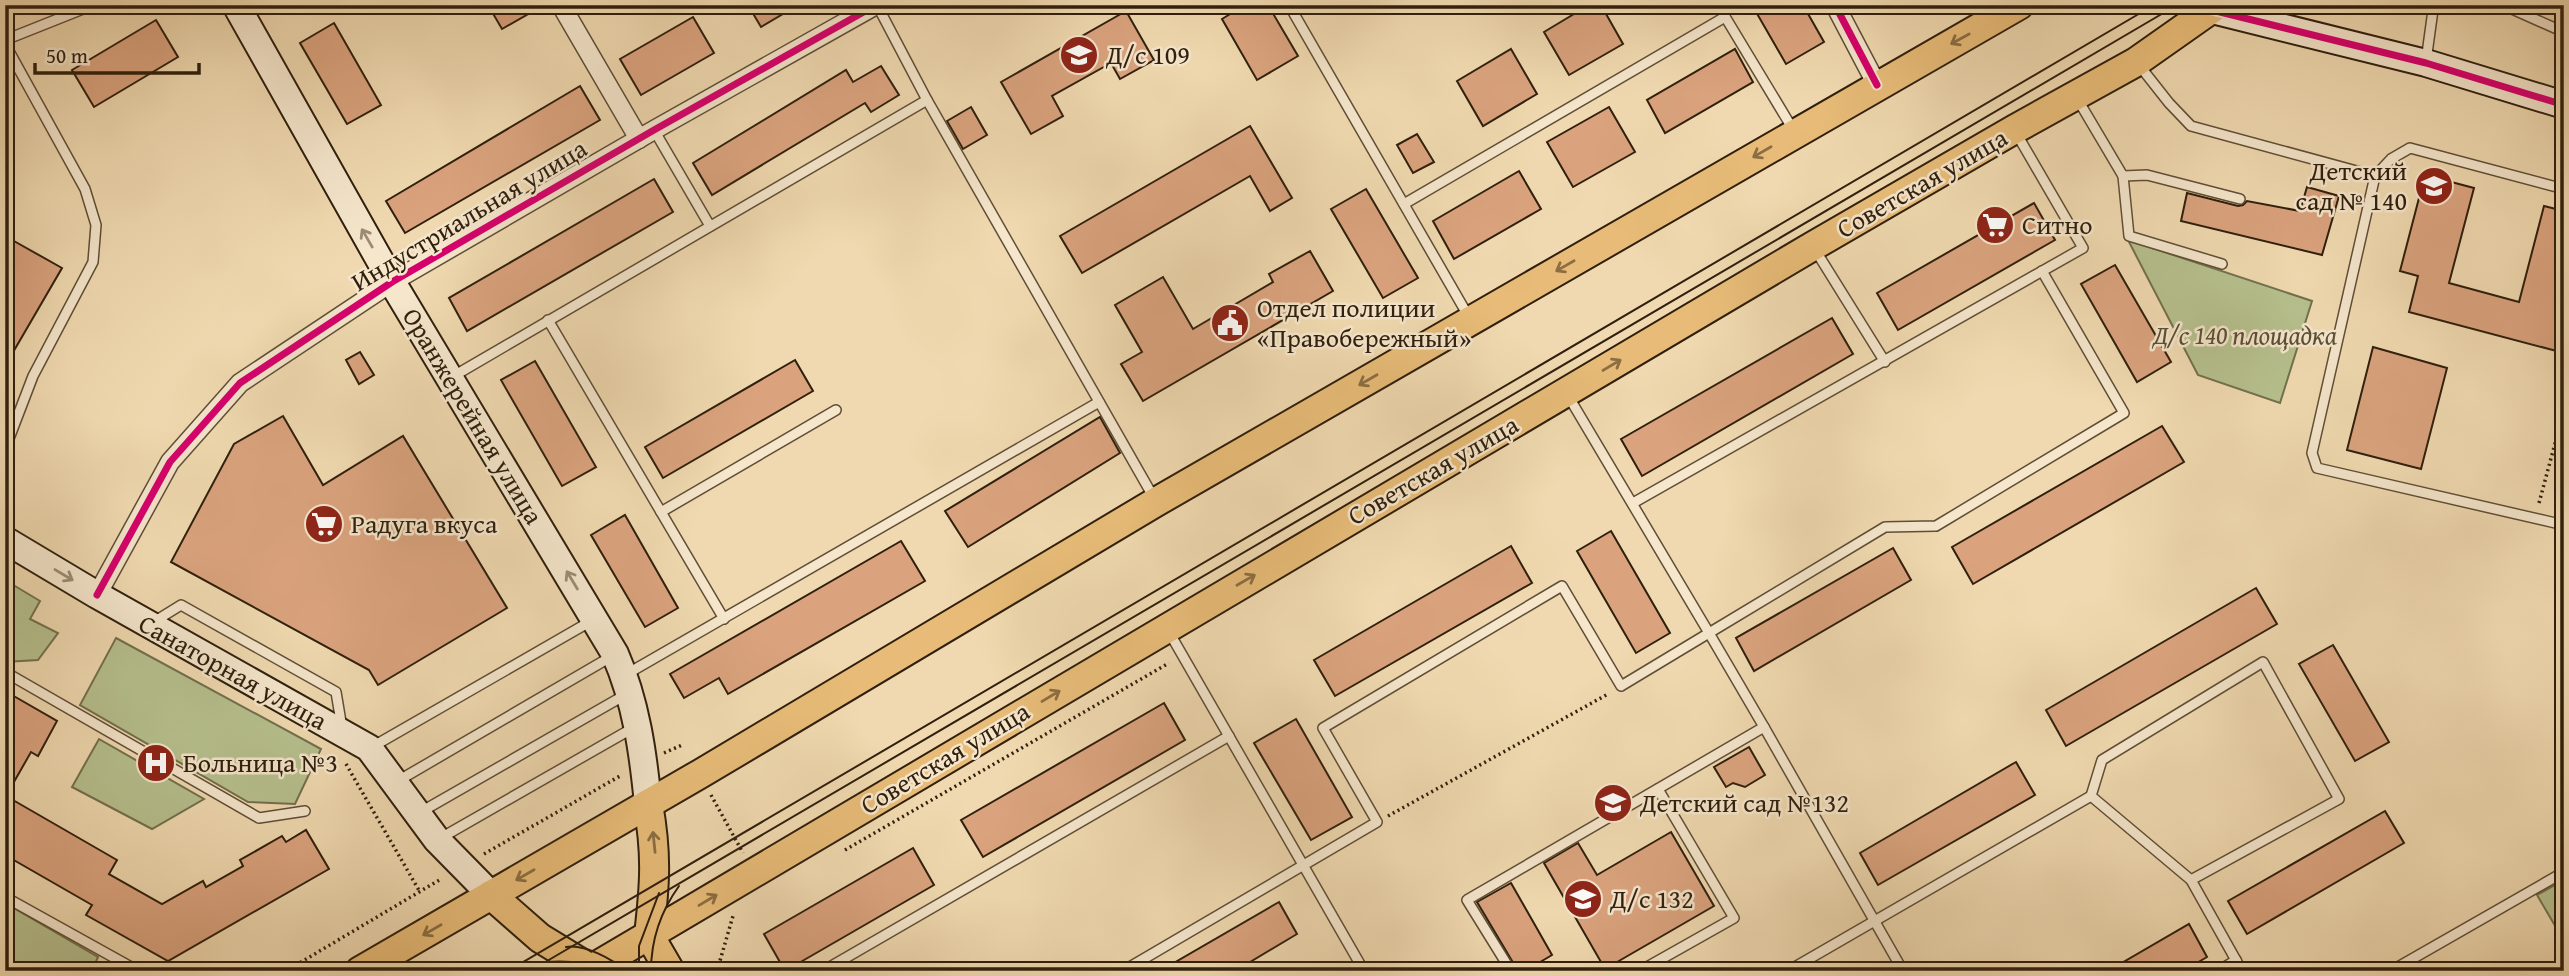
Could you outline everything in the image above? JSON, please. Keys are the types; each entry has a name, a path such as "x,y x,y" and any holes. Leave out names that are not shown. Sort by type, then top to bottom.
{"main road":[{"name":"Оранжерейная улица","path":"236,5 392,282 595,619 623,674 639,724 648,804"},
{"path":"360,971 595,836 1156,502 2019,5"},
{"path":"2212,7 2426,63 2564,105"},
{"name":"Советская улица","path":"591,970 1813,246 2136,62 2212,7"},
{"name":"Санаторная улица","path":"5,540 97,595 355,740 394,782 437,840 491,895"},
{"path":"648,804 655,842 656,880 649,934 670,971"},
{"path":"491,895 550,944 591,970"}],"street":[{"path":"561,5 646,135"},
{"name":"Индустриальная улица","path":"97,595 170,462 240,383 392,282 876,5"},
{"path":"1835,5 1877,85"}],"lane":[{"path":"5,449 33,376 93,262 96,225 85,189 5,42 93,5"},
{"path":"876,5 927,100 1156,502"},
{"path":"1289,5 1471,320"},
{"path":"1718,5 1795,133"},
{"path":"2424,5 2432,10 2426,63"},
{"path":"2503,5 2557,29 2564,28"},
{"path":"1404,204 1725,17"},
{"path":"2136,62 2168,103 2192,126 2375,176"},
{"path":"2076,95 2123,177 2129,236 2222,264"},
{"path":"450,378 927,100"},
{"path":"1633,503 2083,248 2015,129"},
{"path":"646,135 710,226"},
{"path":"2564,189 2410,148 2391,159 2375,176 2312,453 2317,468 2564,525"},
{"path":"2123,177 2147,175 2241,199"},
{"path":"1813,246 1885,362"},
{"path":"1123,971 1377,822 1323,728 1562,586 1621,686 1885,527 1936,526 2124,413 2042,271"},
{"path":"548,320 724,619"},
{"path":"1567,392 1903,971"},
{"path":"394,782 623,674 724,619 1099,402"},
{"path":"661,512 836,410"},
{"path":"355,740 595,619"},
{"path":"1166,627 1364,971"},
{"path":"1788,971 2091,796 2102,760 2263,662 2339,799 2191,880"},
{"path":"5,672 259,818 306,811"},
{"path":"417,814 623,674"},
{"path":"437,840 639,724"},
{"path":"1511,971 1467,900 1763,727"},
{"path":"823,971 1229,736"},
{"path":"1640,971 1734,918 1658,789"},
{"path":"2091,796 2191,880 2242,971"},
{"path":"2390,971 2564,872"},
{"path":"5,897 131,967"},
{"path":"2218,971 2236,960"}],"path":[{"path":"2535,519 2564,410"},
{"path":"838,855 1182,655"},
{"path":"1377,822 1621,686"},
{"path":"355,740 341,755 420,892"},
{"path":"708,788 744,854"},
{"path":"717,971 732,916 744,909"}],"green space":[{"name":"Д/с 140 площадка","path":"2128,240 2312,301 2280,403 2198,375"},
{"path":"5,580 40,601 30,619 58,633 38,660 5,662"},
{"path":"116,638 321,749 295,804 248,802 80,705"},
{"path":"99,739 204,799 152,829 72,787"},
{"path":"2564,880 2564,941 2537,895"},
{"path":"5,903 98,957 92,971 5,971"}],"building":[{"path":"488,5 544,5 502,29"},
{"path":"748,5 798,5 761,27"},
{"path":"1245,5 1268,5 1298,56 1257,80 1222,19"},
{"path":"1589,5 1601,5 1623,44 1569,75 1544,32"},
{"path":"1752,5 1803,5 1824,42 1786,64"},
{"path":"1126,11 1154,60 1120,79 1111,63 1052,96 1063,116 1031,134 1001,82"},
{"path":"693,17 714,53 641,95 620,59"},
{"path":"156,20 178,57 94,107 72,70"},
{"path":"334,23 381,105 347,124 300,43"},
{"path":"1511,49 1537,94 1483,126 1457,81"},
{"path":"1735,49 1753,82 1665,133 1647,100"},
{"path":"881,66 899,95 871,112 865,103 712,195 693,163 846,70 853,82"},
{"path":"580,86 600,120 405,233 386,201"},
{"path":"971,107 987,135 963,149 947,121"},
{"path":"1609,107 1635,152 1573,187 1547,142"},
{"path":"1250,126 1292,198 1270,211 1250,176 1082,273 1060,236"},
{"path":"1417,134 1434,162 1413,173 1397,145"},
{"path":"1519,171 1541,209 1454,259 1433,221"},
{"path":"2425,175 2474,188 2449,283 2519,302 2544,206 2564,211 2564,353 2409,312 2418,276 2400,271"},
{"path":"654,179 673,212 467,331 449,298"},
{"path":"2307,187 2339,196 2322,255 2181,221 2187,193 2238,206 2247,201 2300,211"},
{"path":"1366,189 1418,278 1383,298 1331,209"},
{"path":"2034,203 2055,240 1898,330 1877,293"},
{"path":"5,236 62,268 5,366"},
{"path":"1310,251 1333,291 1143,401 1121,364 1142,352 1115,305 1163,277 1193,329 1273,282 1269,274"},
{"path":"2115,265 2171,362 2137,382 2081,284"},
{"path":"1832,318 1853,354 1642,476 1621,439"},
{"path":"2373,347 2447,368 2421,469 2347,450"},
{"path":"360,352 374,375 359,384 346,360"},
{"path":"795,360 813,391 663,478 645,447"},
{"path":"535,361 596,467 562,486 501,380"},
{"name":"Радуга вкуса","path":"283,416 323,485 403,436 507,608 378,685 369,670 171,562 234,444"},
{"path":"1100,417 1120,453 968,547 945,511"},
{"path":"2162,426 2184,462 1973,584 1952,547"},
{"path":"625,515 678,608 645,627 591,535"},
{"path":"1611,531 1670,633 1636,653 1577,551"},
{"path":"901,541 925,581 728,694 719,678 684,698 670,674"},
{"path":"1511,546 1532,583 1335,696 1314,660"},
{"path":"1893,548 1911,580 1754,671 1736,638"},
{"path":"2256,588 2277,624 2066,746 2046,710"},
{"path":"2333,645 2389,742 2355,761 2299,664"},
{"path":"5,691 57,721 38,756 31,752 6,796 117,860 109,874 162,904 203,881 206,887 243,866 240,860 282,836 286,842 306,830 329,869 168,961 86,915 92,905 5,855"},
{"path":"1164,703 1185,740 983,857 961,820"},
{"path":"1296,719 1352,817 1311,840 1254,743"},
{"path":"1749,747 1765,775 1745,787 1733,783 1726,787 1714,767"},
{"path":"2016,762 2035,795 1878,885 1860,853"},
{"path":"2385,811 2404,843 2247,934 2228,901"},
{"name":"Д/с 132","path":"1671,832 1714,906 1605,969 1544,863 1578,843 1597,875"},
{"path":"913,848 934,885 785,971 764,934"},
{"path":"1511,883 1552,955 1525,971 1518,971 1477,902"},
{"path":"1279,902 1297,934 1235,971 1160,971"},
{"path":"2189,924 2207,957 2183,971 2108,971"}],"tram line":[{"path":"508,971 2154,5"},
{"path":"530,971 2177,5"},
{"path":"651,971 658,926 679,886"},
{"path":"639,971 639,946 659,893"},
{"path":"566,947 598,953 626,971"},
{"path":"547,962 576,962 604,971"}],"cycle path":[{"path":"97,595 170,462 240,383 392,282 876,5"},
{"path":"1835,5 1877,85"},
{"path":"2207,5 2212,10 2426,63 2564,105"}],"place":[{"name":"Д/с 109","path":"1079,55"},
{"name":"Детский сад № 140","path":"2434,186"},
{"name":"Ситно","path":"1995,225"},
{"name":"Отдел полиции «Правобережный»","path":"1230,323"},
{"name":"Радуга вкуса","path":"324,524"},
{"name":"Больница №3","path":"156,763"},
{"name":"Детский сад №132","path":"1613,803"},
{"name":"Д/с 132","path":"1583,899"}]}
